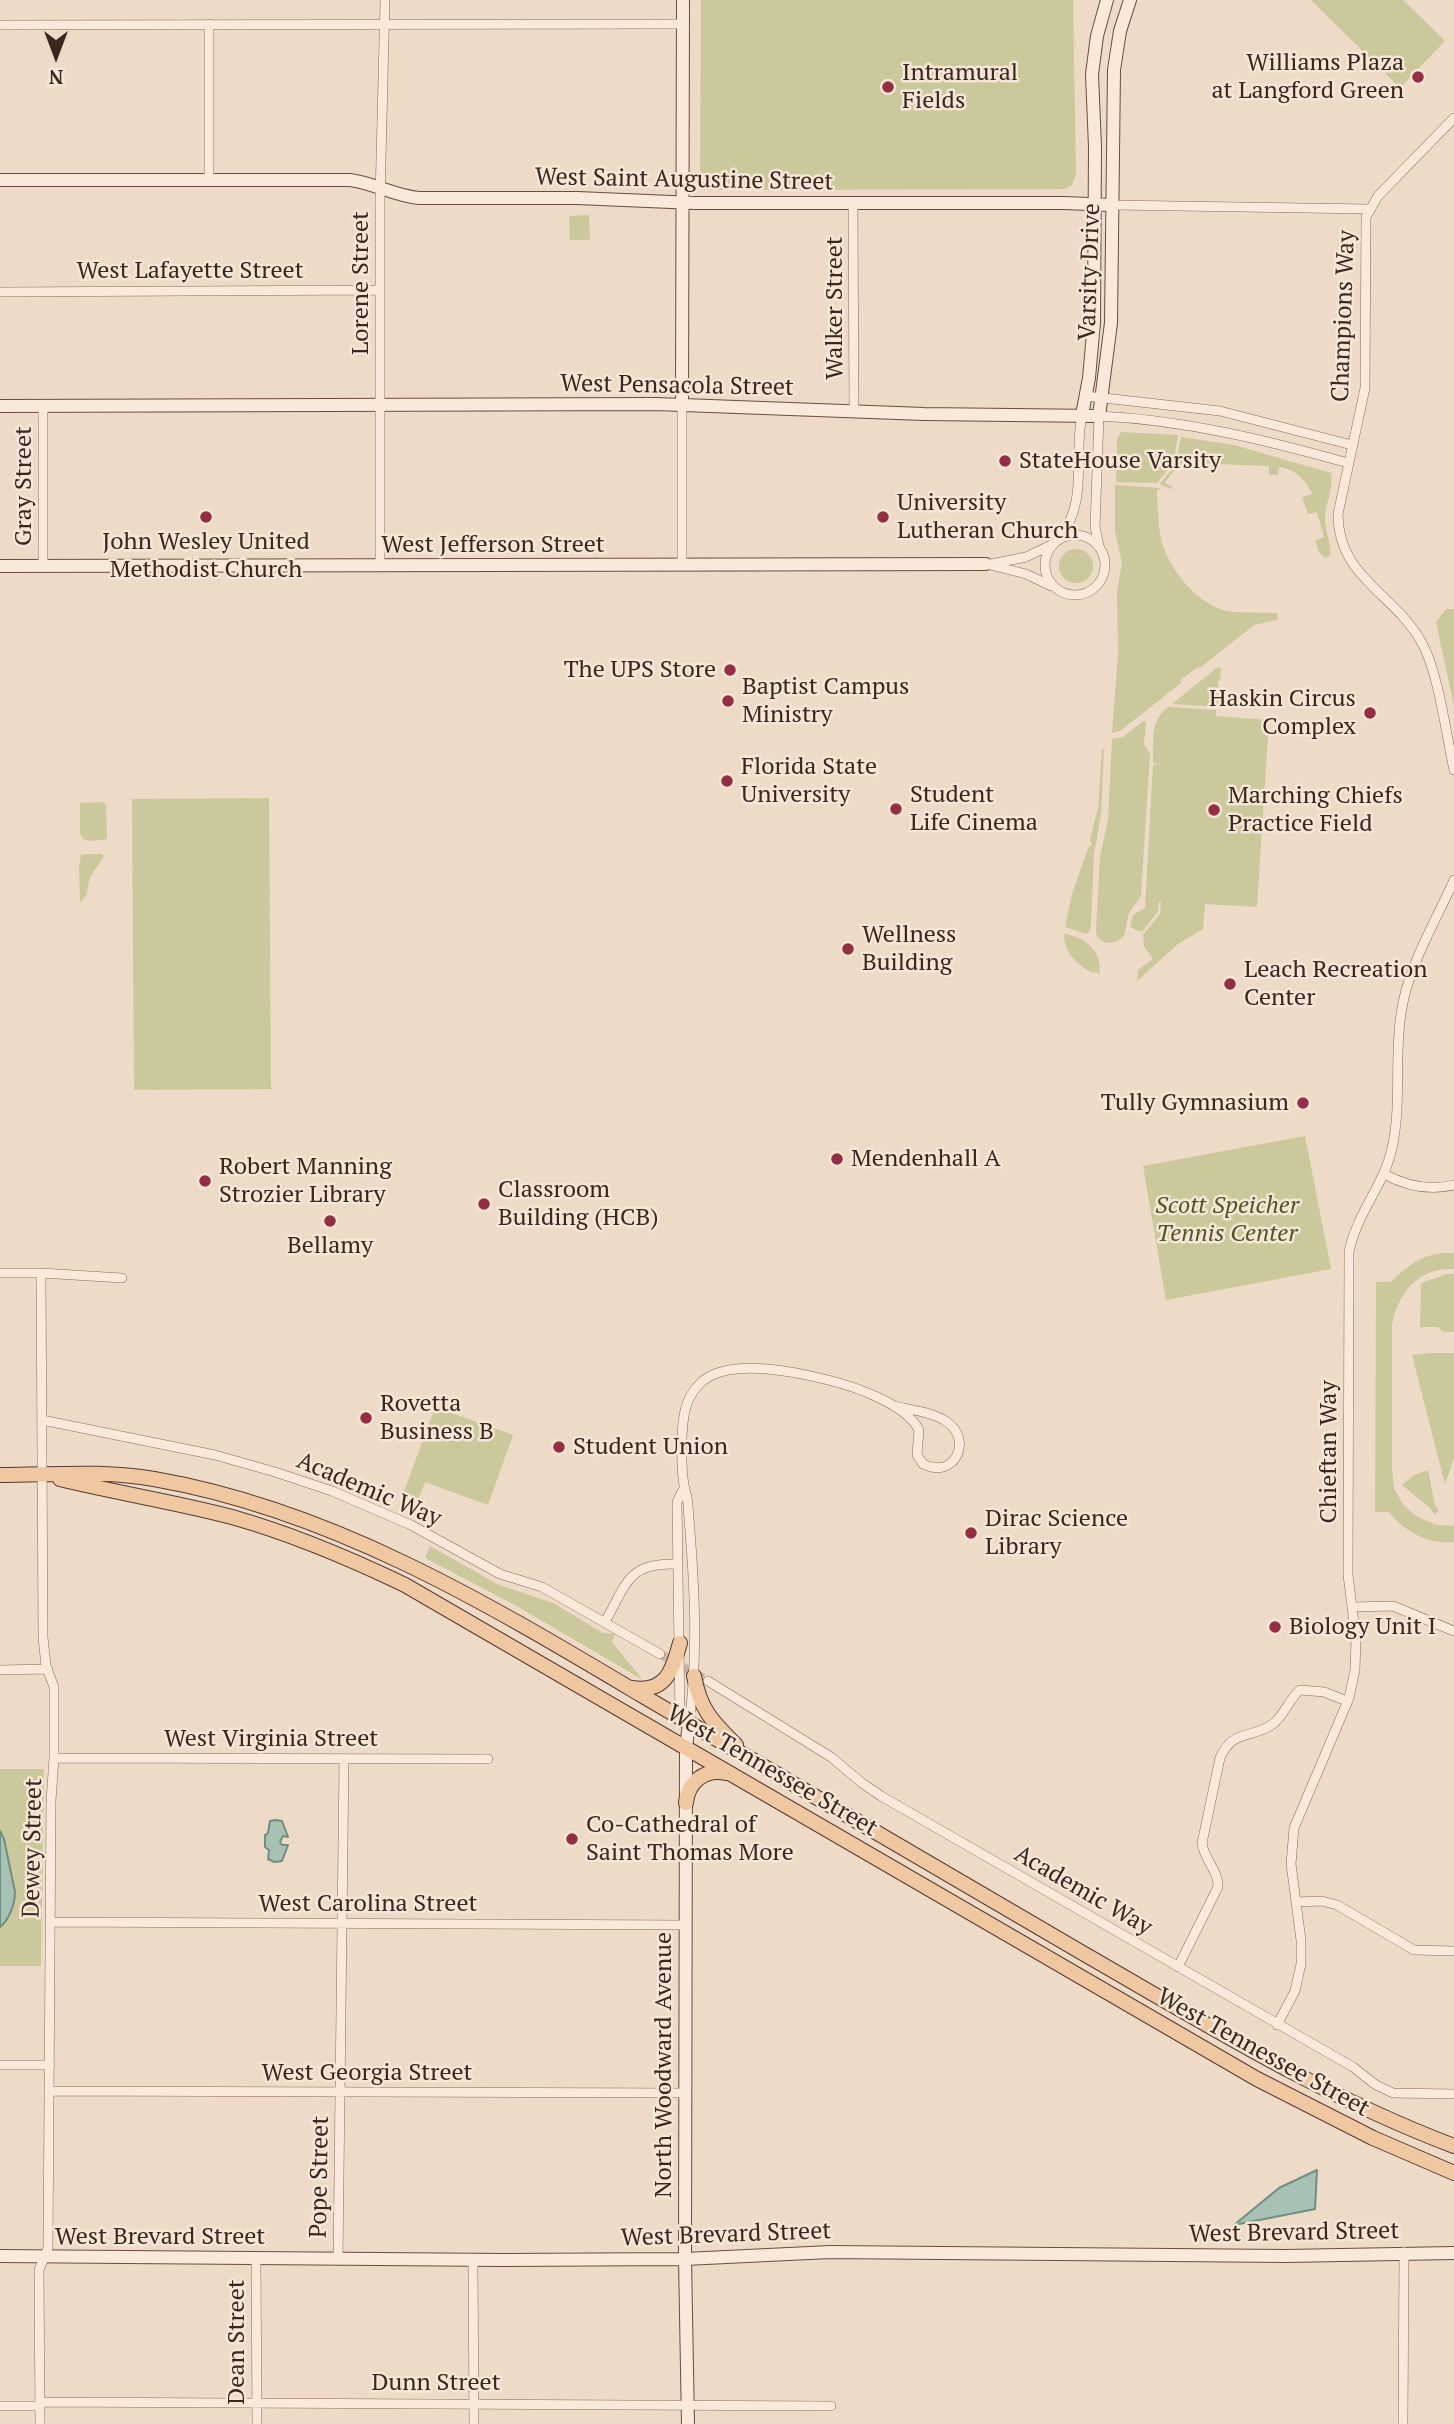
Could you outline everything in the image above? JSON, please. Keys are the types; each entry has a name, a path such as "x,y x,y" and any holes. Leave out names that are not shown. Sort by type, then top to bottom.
{"main road":[{"name":"West Tennessee Street","path":"0,1475 118,1474 158,1479 291,1516 364,1544 418,1569 541,1635 1275,2064 1358,2105 1454,2146"},
{"name":"West Tennessee Street","path":"41,1475 216,1513 278,1531 333,1552 405,1586 1274,2089 1373,2138 1454,2173"},
{"path":"627,1686 647,1688 661,1683 671,1669 680,1643"},
{"path":"701,1679 700,1701 707,1715 752,1760"},
{"path":"686,1803 689,1791 702,1775 713,1771 734,1776"}],"street":[{"name":"Lorene Street","path":"380,566 380,290 385,0"},
{"path":"682,565 683,0"},
{"name":"Varsity Drive","path":"1055,542 1069,524 1076,505 1079,435 1094,322 1092,74 1097,36 1107,0"},
{"name":"Varsity Drive","path":"1099,546 1095,527 1099,416 1111,323 1114,70 1120,31 1130,0"},
{"path":"0,24 682,24"},
{"path":"209,24 209,180"},
{"name":"Champions Way","path":"1348,463 1365,388 1365,232 1369,209 1378,196 1454,118"},
{"name":"West Saint Augustine Street","path":"0,180 350,180 419,198 1369,209"},
{"name":"Walker Street","path":"853,203 854,412"},
{"name":"West Lafayette Street","path":"0,292 380,290"},
{"path":"1086,396 1220,411 1352,446"},
{"name":"West Pensacola Street","path":"0,406 682,405 854,412 1082,415 1205,427 1250,436 1348,463"},
{"name":"Gray Street","path":"43,406 43,566"},
{"path":"1348,463 1338,514 1340,541 1357,570 1406,620 1422,643 1432,667 1454,770"},
{"path":"1076,534 1087,537 1099,546 1105,564 1097,586 1078,594 1067,594 1056,589 1048,579 1045,569 1046,554 1055,542 1076,534"},
{"name":"West Jefferson Street","path":"0,566 986,564 1026,557 1055,542"},
{"name":"West Jefferson Street","path":"986,564 1026,574 1056,589"},
{"name":"Chieftan Way","path":"1277,2025 1295,1991 1301,1971 1301,1947 1291,1864 1294,1828 1348,1701 1356,1658 1348,1575 1348,1261 1357,1223 1384,1174 1394,1138 1399,1025 1403,1001 1413,970 1454,880"},
{"path":"1384,1174 1408,1185 1454,1185"},
{"path":"0,1273 122,1278"},
{"name":"Dewey Street","path":"40,2424 39,2270 48,2248 54,1758 54,1687 44,1646 41,1273"},
{"name":"North Woodward Avenue","path":"685,1720 701,1679 688,1505 684,1488 683,1424 685,1408 698,1385 720,1372 754,1369 817,1377 848,1386 907,1414 920,1433 917,1455 921,1463 939,1468 953,1462 959,1449 959,1441 950,1424 934,1416 894,1406"},
{"name":"Academic Way","path":"42,1420 215,1455 325,1489 401,1521 500,1574 542,1587 660,1654"},
{"name":"North Woodward Avenue","path":"684,1488 677,1502 680,1643 686,1747 685,2259 688,2424"},
{"path":"605,1622 629,1580 639,1569 654,1564 678,1564"},
{"path":"1352,1607 1393,1606 1454,1631"},
{"path":"0,1670 48,1670"},
{"name":"Academic Way","path":"701,1679 831,1757 881,1796 1349,2065 1386,2091 1454,2094"},
{"path":"1178,1967 1217,1887 1217,1877 1204,1853 1203,1839 1220,1758 1226,1746 1237,1738 1272,1724 1284,1713 1300,1690 1324,1692 1348,1701"},
{"name":"West Virginia Street","path":"54,1758 488,1759"},
{"name":"Pope Street","path":"338,2259 344,1759"},
{"path":"1296,1902 1337,1905 1414,1950 1454,1951"},
{"name":"West Carolina Street","path":"50,1922 685,1925"},
{"path":"0,2065 50,2065"},
{"name":"West Georgia Street","path":"50,2091 685,2093"},
{"name":"West Brevard Street","path":"0,2256 473,2260 685,2259 830,2252 1285,2256 1454,2253"},
{"path":"1403,2424 1404,2252"},
{"name":"Dean Street","path":"256,2259 257,2424"},
{"path":"473,2260 474,2424"},
{"name":"Dunn Street","path":"0,2406 257,2402 831,2406"}],"green space":[{"name":"Intramural Fields","path":"701,0 1073,0 1076,174 1072,185 1065,189 700,190"},
{"name":"Williams Plaza at Langford Green","path":"1311,0 1403,0 1445,41 1400,88"},
{"path":"589,215 590,240 570,240 569,216"},
{"path":"1121,432 1178,435 1173,463 1157,483 1116,482 1117,439"},
{"path":"1181,437 1234,445 1331,473 1325,517 1330,555 1325,558 1319,552 1315,540 1324,537 1317,512 1308,514 1302,497 1312,494 1303,479 1290,470 1279,467 1278,475 1269,475 1269,466 1193,463 1180,467 1170,476 1165,483 1173,487 1171,489 1160,484 1176,464"},
{"path":"1115,485 1162,488 1157,490 1157,495 1159,525 1166,554 1185,584 1203,600 1223,610 1278,613 1277,620 1254,625 1200,668 1180,680 1181,683 1120,731 1112,733 1118,656 1117,592 1122,563 1115,531"},
{"path":"1076,549 1088,554 1093,566 1088,578 1076,583 1064,578 1059,566 1064,554"},
{"path":"1446,609 1454,609 1454,706 1436,622"},
{"path":"1218,667 1221,668 1218,681 1219,707 1172,704"},
{"name":"Marching Chiefs Practice Field","path":"1168,707 1216,710 1216,716 1269,720 1257,907 1205,904 1203,929 1178,944 1137,981 1138,970 1153,959 1144,946 1143,935 1160,914 1159,901 1158,911 1143,931 1130,927 1133,915 1145,908 1153,765 1158,764 1153,763 1154,733 1158,719"},
{"path":"1143,721 1146,722 1144,744 1150,753 1141,896 1129,913 1124,936 1107,943 1097,936 1096,930 1100,857 1108,820 1112,739 1123,737"},
{"path":"1102,749 1101,815 1094,854 1091,924 1086,934 1065,927 1072,894 1088,848 1092,845 1090,840 1098,808"},
{"path":"269,798 271,1089 134,1090 132,799"},
{"path":"103,802 106,805 107,839 83,839 80,833 80,803"},
{"path":"81,855 104,856 90,877 86,896 80,903 79,866"},
{"path":"1064,934 1079,938 1091,947 1099,960 1099,975 1087,970 1072,958"},
{"name":"Scott Speicher Tennis Center","path":"1305,1136 1331,1269 1166,1300 1143,1166"},
{"path":"1442,1253 1454,1253 1454,1269 1430,1272 1412,1284 1399,1302 1392,1325 1392,1469 1394,1488 1402,1503 1414,1515 1436,1525 1454,1526 1454,1542 1418,1536 1402,1526 1389,1512 1375,1512 1376,1282 1391,1282 1414,1263"},
{"path":"1454,1274 1454,1332 1443,1332 1438,1327 1420,1327 1421,1283"},
{"path":"1454,1353 1454,1458 1445,1484 1412,1355"},
{"path":"435,1407 513,1435 488,1505 425,1482 414,1511 399,1505"},
{"path":"1428,1470 1435,1505 1439,1511 1434,1514 1402,1485 1414,1475"},
{"path":"430,1546 497,1584 553,1603 603,1633 615,1634 612,1642 643,1680 515,1605 425,1558"},
{"path":"0,1769 44,1769 41,1966 0,1966"}],"shaded area":[{"path":"270,1821 282,1821 288,1837 283,1836 280,1842 282,1845 288,1845 282,1861 274,1862 268,1859 269,1850 265,1847 265,1835 268,1833"},
{"path":"0,1831 15,1892 11,1911 0,1927"},
{"path":"1317,2170 1315,2209 1234,2225 1279,2188"}],"tunnel":[{"path":"660,1654 708,1681"}],"place":[{"name":"Williams Plaza at Langford Green","path":"1418,77"},
{"name":"Intramural Fields","path":"888,87"},
{"name":"StateHouse Varsity","path":"1005,461"},
{"name":"John Wesley United Methodist Church","path":"206,517"},
{"name":"University Lutheran Church","path":"883,517"},
{"name":"The UPS Store","path":"730,670"},
{"name":"Baptist Campus Ministry","path":"728,701"},
{"name":"Haskin Circus Complex","path":"1370,713"},
{"name":"Florida State University","path":"727,781"},
{"name":"Student Life Cinema","path":"896,809"},
{"name":"Marching Chiefs Practice Field","path":"1214,810"},
{"name":"Wellness Building","path":"848,949"},
{"name":"Leach Recreation Center","path":"1230,984"},
{"name":"Tully Gymnasium","path":"1303,1103"},
{"name":"Mendenhall A","path":"837,1159"},
{"name":"Robert Manning Strozier Library","path":"205,1181"},
{"name":"Classroom Building (HCB)","path":"484,1204"},
{"name":"Bellamy","path":"330,1221"},
{"name":"Rovetta Business B","path":"366,1418"},
{"name":"Student Union","path":"559,1447"},
{"name":"Dirac Science Library","path":"971,1533"},
{"name":"Biology Unit I","path":"1275,1627"},
{"name":"Co-Cathedral of Saint Thomas More","path":"572,1839"}]}
